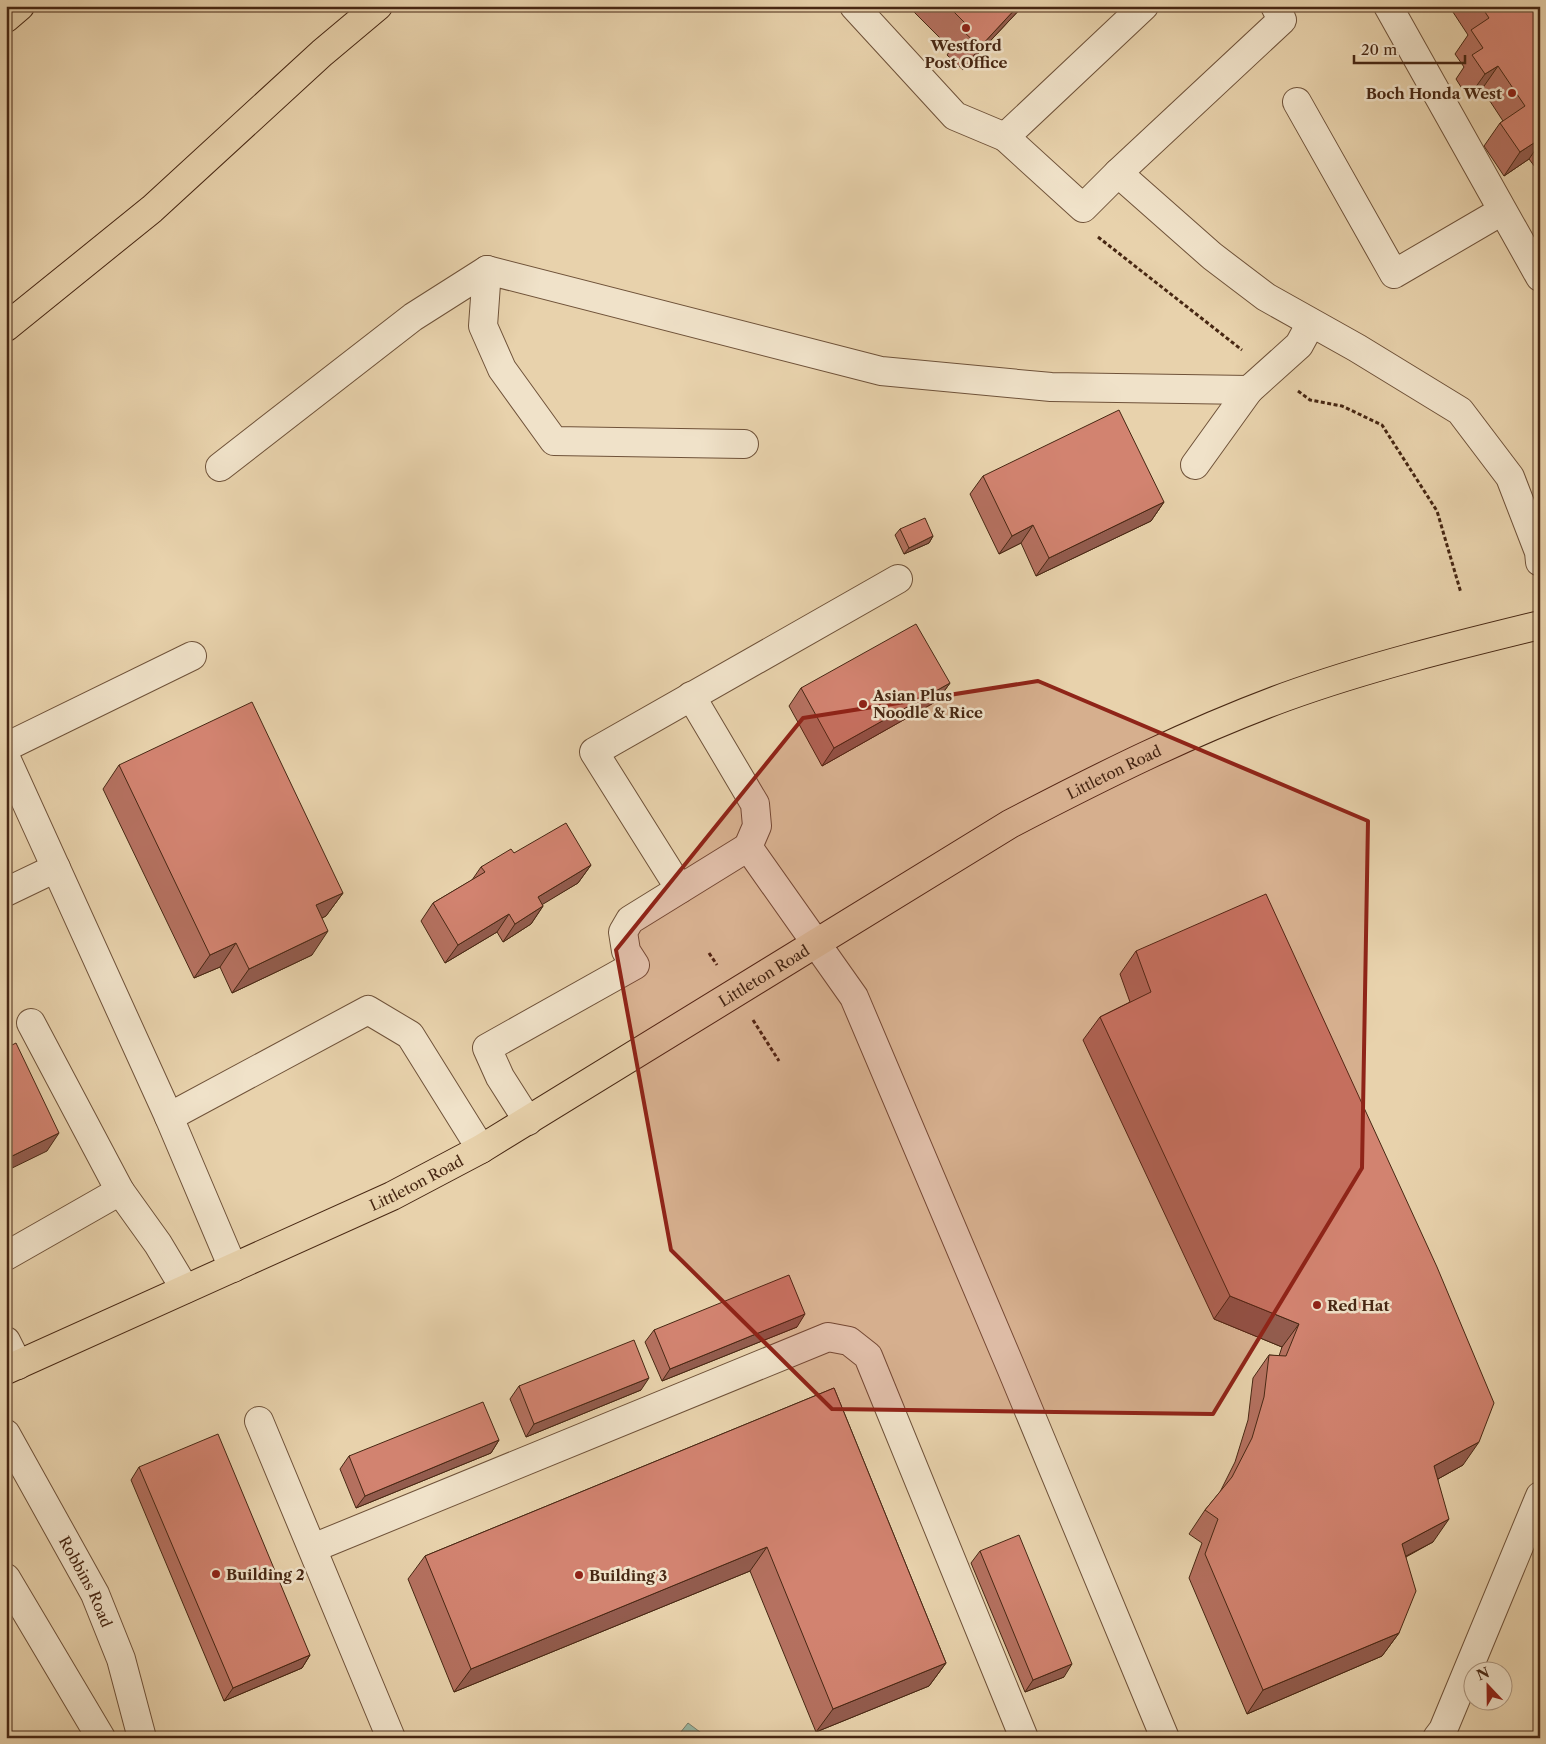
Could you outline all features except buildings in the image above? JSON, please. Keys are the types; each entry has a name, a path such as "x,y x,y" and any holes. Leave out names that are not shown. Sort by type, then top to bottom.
{"main road":[{"path":"6,18 20,6"},
{"path":"6,327 152,209 322,53 378,6"},
{"name":"Littleton Road","path":"10,1359 233,1268 392,1196 482,1149 1010,824 1101,777 1192,734 1286,697 1413,657 1540,625"}],"lane":[{"path":"854,6 955,116 1005,137 1083,208 1282,20 1275,6"},
{"path":"1005,137 1144,6"},
{"path":"1388,6 1540,277"},
{"path":"1297,102 1394,274 1502,211"},
{"path":"1118,173 1212,256 1266,297 1357,348 1460,411 1510,477 1539,552 1540,562"},
{"path":"220,467 413,317 487,270 881,371 1051,388 1250,390"},
{"path":"487,270 483,326 502,369 554,441 744,444"},
{"path":"1195,465 1250,390 1299,345 1311,323"},
{"path":"680,890 594,752 898,579"},
{"path":"6,747 192,656"},
{"path":"528,1121 500,1077 487,1048 635,965 626,951 623,932 630,920 748,847 757,826 755,804 691,696"},
{"path":"6,758 169,1117 233,1268"},
{"path":"748,847 854,997 1165,1738"},
{"path":"6,892 56,868"},
{"path":"169,1117 368,1010 410,1035 482,1149"},
{"path":"31,1023 120,1191 158,1244 185,1289"},
{"path":"6,1256 120,1191"},
{"path":"313,1548 828,1337 849,1342 868,1356 1024,1738"},
{"path":"258,1421 313,1548 391,1738"},
{"name":"Robbins Road","path":"6,1434 95,1594 121,1659 142,1738"},
{"path":"1437,1738 1443,1730 1540,1496"},
{"path":"6,1578 101,1738"}],"path":[{"path":"1098,237 1221,335 1310,400 1342,406 1382,425 1437,511 1461,593"},
{"path":"424,1738 434,1734"}],"highlighted area":[{"path":"1038,681 1368,821 1362,1168 1213,1414 832,1409 671,1250 616,950 803,718"}],"shaded area":[{"path":"688,1723 708,1738 676,1738"}],"place":[{"name":"Westford Post Office","path":"966,28"},
{"name":"Boch Honda West","path":"1512,93"},
{"name":"Asian Plus Noodle & Rice","path":"863,704"},
{"name":"Red Hat","path":"1317,1305"},
{"name":"Building 2","path":"216,1574"},
{"name":"Building 3","path":"579,1575"}]}
